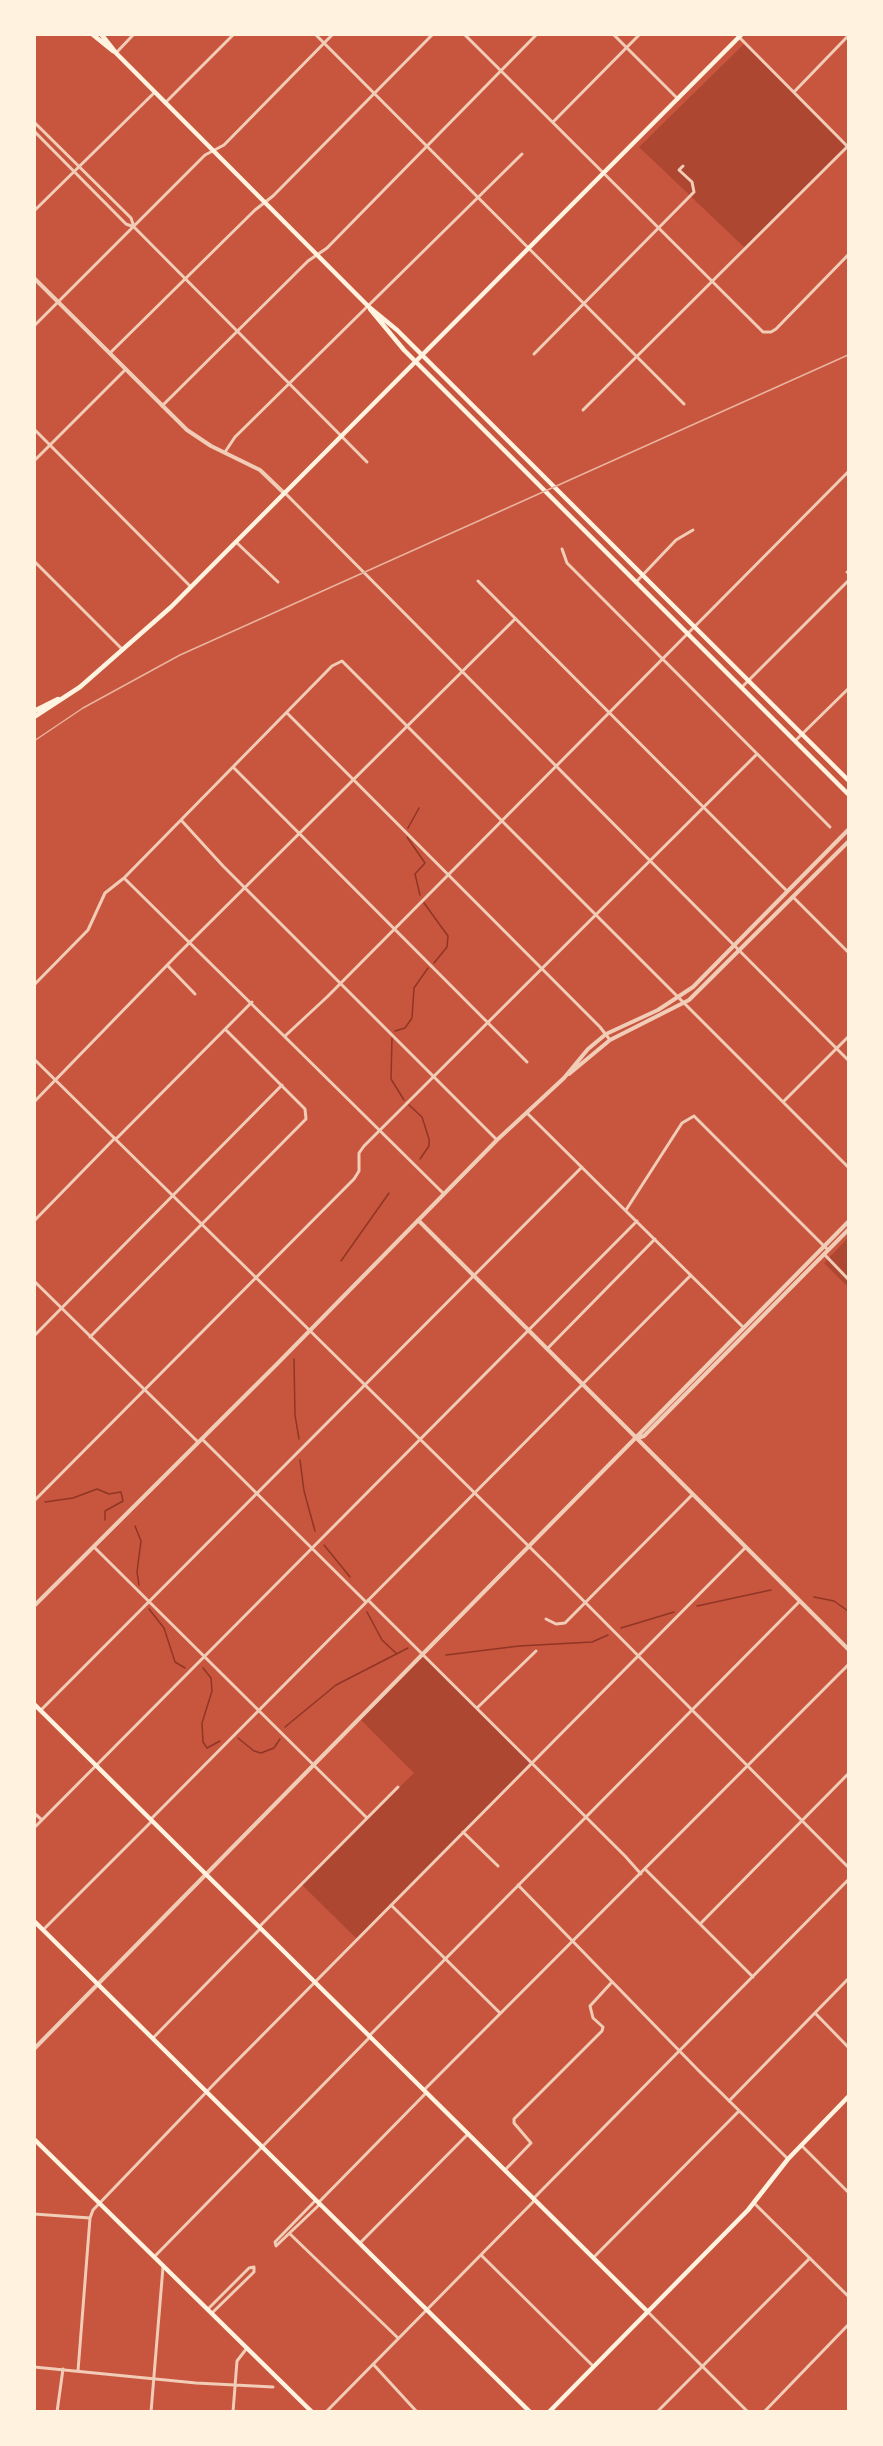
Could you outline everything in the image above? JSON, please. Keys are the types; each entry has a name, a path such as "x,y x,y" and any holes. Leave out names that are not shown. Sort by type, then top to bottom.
{"main road":[{"path":"92,34 116,53"},
{"path":"101,34 154,92 369,307 423,356 849,780"},
{"path":"34,717 69,694 123,650 191,587 739,36"},
{"path":"369,307 416,362 573,516 849,794"},
{"path":"467,413 474,407"},
{"path":"34,711 69,694"},
{"path":"34,1704 95,1767 648,2312"},
{"path":"34,1921 530,2412"},
{"path":"549,2412 754,2203 788,2159 848,2099"},
{"path":"34,2139 312,2412"}],"street":[{"path":"116,53 134,34"},
{"path":"165,103 234,34"},
{"path":"315,34 684,404"},
{"path":"34,326 206,155 224,145 333,34"},
{"path":"110,354 434,34"},
{"path":"464,34 758,329 766,333 776,329 849,255"},
{"path":"162,406 237,330 327,248 537,34"},
{"path":"613,34 678,99"},
{"path":"553,122 640,34"},
{"path":"583,410 638,358 848,146 739,36"},
{"path":"794,92 849,36"},
{"path":"34,211 154,92"},
{"path":"34,122 131,218 134,227"},
{"path":"34,131 126,224 134,227 186,278 367,462"},
{"path":"225,452 235,437 289,382 361,311 369,307 522,154"},
{"path":"534,354 689,197 695,187 679,170 683,166"},
{"path":"34,278 125,370 199,439 260,470 285,493 849,1060"},
{"path":"34,461 125,370"},
{"path":"34,429 191,587"},
{"path":"285,1036 849,472"},
{"path":"637,581 676,540 693,530"},
{"path":"236,542 278,582"},
{"path":"562,549 567,562 830,827"},
{"path":"34,561 123,650"},
{"path":"478,581 787,891"},
{"path":"742,687 849,581"},
{"path":"34,1102 167,965 515,619"},
{"path":"34,985 88,930 101,898 117,881 124,878 332,666 342,661 849,1167"},
{"path":"795,741 849,688"},
{"path":"286,712 542,968 610,1040"},
{"path":"784,729 791,723"},
{"path":"36,1498 354,1179 359,1171 359,1154 379,1130 757,754"},
{"path":"233,766 527,1062"},
{"path":"181,820 497,1140"},
{"path":"34,1606 497,1140 528,1114 564,1078 588,1049 606,1034 693,987 849,830"},
{"path":"564,1078 610,1040 684,1003 849,842"},
{"path":"124,878 191,941 444,1194"},
{"path":"793,897 849,952"},
{"path":"167,965 195,994"},
{"path":"34,1221 252,1002"},
{"path":"90,1337 298,1129 308,1113 225,1029"},
{"path":"783,1102 849,1037"},
{"path":"34,1059 530,1547 849,1867"},
{"path":"34,1336 282,1085"},
{"path":"528,1114 746,1329"},
{"path":"626,1210 682,1123 694,1116 826,1248"},
{"path":"41,1711 582,1167"},
{"path":"418,1220 849,1649"},
{"path":"34,1828 637,1221"},
{"path":"746,1329 849,1222"},
{"path":"34,2049 637,1438 646,1425 824,1254 826,1248 849,1230"},
{"path":"547,1348 655,1239"},
{"path":"824,1254 849,1279"},
{"path":"43,1929 691,1275"},
{"path":"34,1281 145,1390 257,1493 424,1654 585,1818 626,1856 641,1874"},
{"path":"546,1618 561,1624 693,1494"},
{"path":"94,1547 366,1817"},
{"path":"78,2371 90,2218 93,2210 315,1982 746,1547"},
{"path":"155,2256 800,1601"},
{"path":"477,1708 536,1651"},
{"path":"318,2202 279,2246 275,2245 500,2013 849,1665"},
{"path":"701,1923 849,1774"},
{"path":"153,2038 366,1817 398,1787"},
{"path":"34,1813 42,1821"},
{"path":"463,1832 498,1866"},
{"path":"645,1870 753,1977"},
{"path":"326,2412 849,1880"},
{"path":"518,1885 788,2159"},
{"path":"391,1905 500,2013"},
{"path":"729,2101 849,1979"},
{"path":"504,2170 531,2143 514,2120 602,2031 603,2027 593,2018 590,2006 612,1982"},
{"path":"815,2013 849,2047"},
{"path":"593,2259 739,2111"},
{"path":"360,2243 468,2134"},
{"path":"801,2145 849,2192"},
{"path":"754,2203 849,2296"},
{"path":"34,2214 90,2218"},
{"path":"290,2234 398,2338"},
{"path":"481,2255 593,2366"},
{"path":"657,2412 810,2258"},
{"path":"152,2412 163,2264"},
{"path":"254,2267 254,2272 210,2311 249,2268 254,2267"},
{"path":"648,2312 748,2412"},
{"path":"764,2412 849,2325"},
{"path":"233,2412 237,2361 248,2348"},
{"path":"373,2364 417,2412"},
{"path":"34,2367 273,2387"},
{"path":"57,2412 63,2369"}],"shaded area":[{"path":"745,43 848,146 746,249 639,147"},
{"path":"848,1238 848,1287 824,1263"},
{"path":"424,1654 532,1763 357,1939 301,1884 414,1773 360,1719"}],"waterway":[{"path":"408,828 419,808"},
{"path":"407,837 425,863 415,874 420,895"},
{"path":"424,903 448,936 447,947 434,963"},
{"path":"395,1031 405,1028 412,1018 414,988 428,968"},
{"path":"392,1038 391,1079 404,1100"},
{"path":"409,1105 422,1117 429,1139 429,1146 420,1159"},
{"path":"341,1261 389,1193"},
{"path":"294,1359 295,1415 299,1439"},
{"path":"300,1460 304,1491 315,1531"},
{"path":"45,1502 73,1498 97,1489 109,1494 121,1492 123,1501 105,1511 105,1520"},
{"path":"135,1526 141,1541 137,1572 139,1585"},
{"path":"324,1545 350,1577"},
{"path":"697,1606 771,1590"},
{"path":"814,1597 834,1601 848,1611"},
{"path":"149,1609 164,1628 175,1662 185,1668"},
{"path":"367,1612 382,1640 397,1654"},
{"path":"621,1628 674,1612"},
{"path":"446,1655 519,1646 592,1642 608,1635"},
{"path":"285,1727 336,1685 408,1648"},
{"path":"203,1668 211,1678 212,1691 202,1723 203,1742 207,1748 220,1741"},
{"path":"238,1738 254,1751 261,1753 274,1748 280,1739"}],"railway":[{"path":"34,741 83,708 180,655 848,355"}]}
